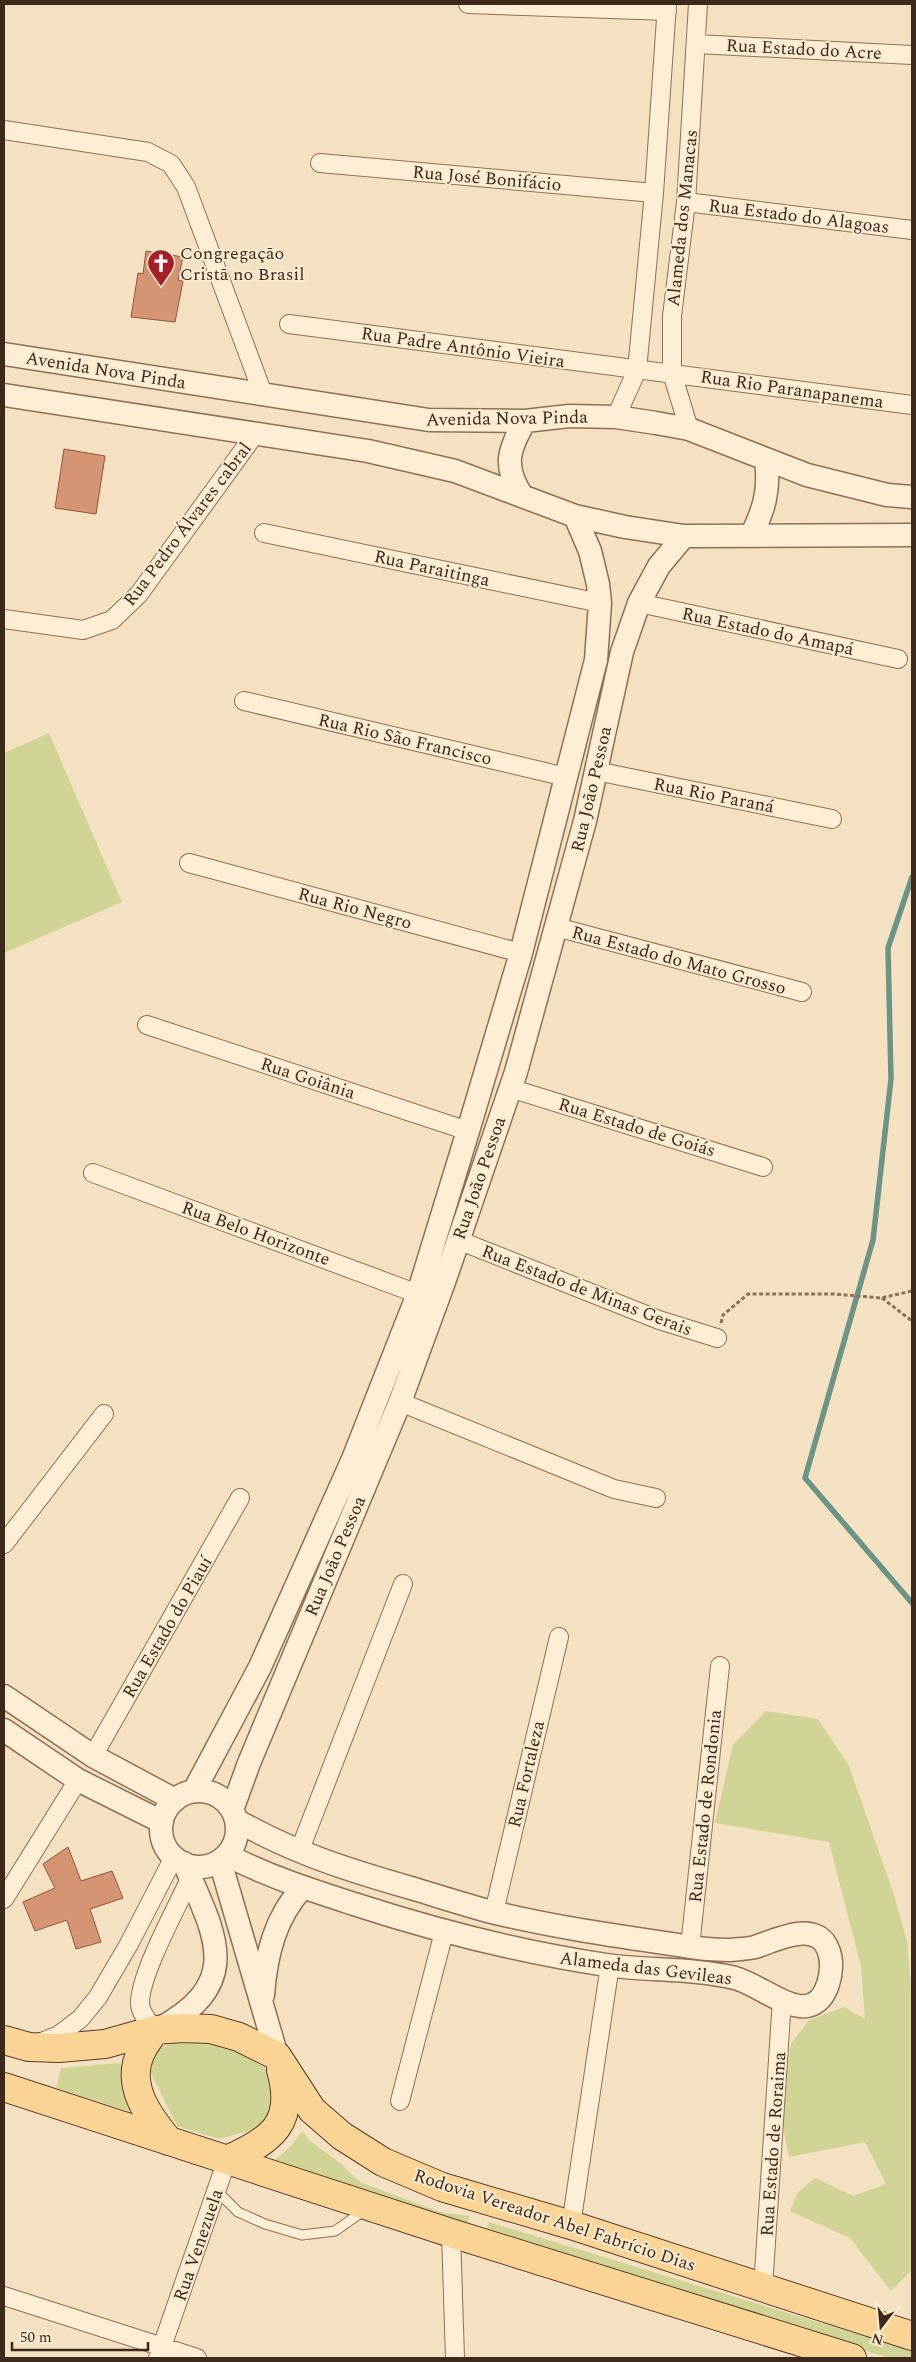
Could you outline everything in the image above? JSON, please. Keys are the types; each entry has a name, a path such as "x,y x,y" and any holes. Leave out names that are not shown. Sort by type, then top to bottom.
{"main road":[{"path":"16,2043 59,2048 104,2044 155,2030 182,2028 212,2029 239,2037 277,2056 286,2087 286,2104 276,2129 258,2146 227,2160"},
{"path":"155,2030 141,2051 135,2075 140,2100 169,2142"},
{"name":"Rodovia Vereador Abel Fabrício Dias","path":"277,2056 312,2110 342,2136 383,2162 442,2186 571,2225 912,2336"},
{"path":"4,2087 451,2233 852,2358"}],"street":[{"path":"468,4 667,8"},
{"name":"Alameda dos Manacas","path":"689,429 672,373 672,316 686,202 698,4"},
{"name":"Alameda dos Manacas","path":"616,417 637,370 654,194 667,8"},
{"name":"Rua Estado do Acre","path":"696,44 912,55"},
{"path":"4,130 148,152 171,164 186,187 263,394"},
{"name":"Rua José Bonifácio","path":"320,164 654,194"},
{"name":"Rua Estado do Alagoas","path":"686,202 912,230"},
{"name":"Rua Padre Antônio Vieira","path":"289,324 672,373"},
{"name":"Avenida Nova Pinda","path":"4,354 429,420 525,421 569,416 616,417 689,429 766,461 807,475 887,495 912,497"},
{"name":"Rua Rio Paranapanema","path":"672,373 912,405"},
{"path":"4,395 368,451 455,472 575,516 684,536 912,535"},
{"path":"522,496 512,481 510,455 517,435 525,421"},
{"name":"Rua Pedro Álvares cabral","path":"4,619 83,630 112,620 139,594 255,434"},
{"path":"751,536 763,512 767,495 766,461"},
{"name":"Rua João Pessoa","path":"184,1796 260,1666 353,1459 418,1294 468,1131 521,953 596,660 600,602 590,551 575,516"},
{"name":"Rua Paraitinga","path":"264,533 600,602"},
{"name":"Rua João Pessoa","path":"234,1815 249,1763 400,1402 510,1088 584,822 622,652 638,602 659,566 684,536"},
{"name":"Rua Estado do Amapá","path":"638,602 898,659"},
{"name":"Rua Rio São Francisco","path":"244,701 566,776"},
{"name":"Rua Rio Paraná","path":"596,771 832,819"},
{"name":"Rua Rio Negro","path":"189,863 521,953"},
{"name":"Rua Estado do Mato Grosso","path":"556,927 802,992"},
{"name":"Rua Goiânia","path":"147,1025 468,1131"},
{"name":"Rua Estado de Goiás","path":"510,1088 763,1167"},
{"name":"Rua Belo Horizonte","path":"93,1173 418,1294"},
{"name":"Rua Estado de Minas Gerais","path":"458,1240 659,1320 717,1338"},
{"path":"400,1402 614,1489 656,1498"},
{"path":"4,1544 104,1414"},
{"name":"Rua Estado do Piauí","path":"93,1756 240,1498"},
{"path":"298,1852 403,1584"},
{"name":"Rua Fortaleza","path":"494,1912 559,1636"},
{"name":"Rua Estado de Rondonia","path":"690,1947 720,1666"},
{"name":"Alameda das Gevileas","path":"4,1696 93,1756 184,1796 216,1795 234,1815 298,1852 358,1873 494,1912 587,1932 690,1947 729,1950 754,1947 794,1933 809,1934 821,1939 828,1947 832,1960 829,1981 822,1997 813,2005 805,2007 737,1979 675,1970 610,1966 526,1951 444,1932 302,1887 252,1867 223,1858"},
{"path":"4,1730 78,1780 162,1822"},
{"path":"4,1899 78,1780"},
{"path":"183,1866 144,1983 140,2004 143,2015 155,2030 191,2008 207,1989 214,1972 216,1953 214,1936 183,1866 166,1847 162,1835 162,1822 166,1810 184,1796"},
{"path":"183,1866 202,1866 223,1858 234,1845 237,1833 234,1815"},
{"path":"223,1858 277,2056"},
{"path":"16,2043 59,2035 80,2018 98,1997 129,1944 183,1866"},
{"path":"263,2006 264,1979 278,1920 289,1902 302,1887"},
{"path":"400,2101 444,1932"},
{"path":"571,2225 610,1966"},
{"name":"Rua Estado de Roraima","path":"764,2288 782,1999"},
{"name":"Rua Venezuela","path":"160,2353 227,2160"},
{"path":"451,2233 456,2358"},
{"path":"4,2296 160,2353 197,2358"}],"lane":[{"path":"217,2191 238,2212 265,2224 302,2235 335,2231 370,2206"}],"path":[{"path":"717,1338 723,1315 748,1294 834,1294 881,1298 912,1291"},
{"path":"881,1298 912,1321"}],"green space":[{"path":"49,733 122,902 4,953 4,753"},
{"path":"766,1711 818,1719 849,1766 893,1892 907,1941 912,2000 912,2270 891,2291 850,2238 790,2211 798,2192 815,2178 853,2196 886,2184 865,2142 789,2157 780,2111 791,2044 809,2020 844,2007 865,2019 861,1966 829,1842 715,1823 733,1745"},
{"path":"195,2039 240,2051 269,2071 275,2080 271,2111 263,2121 251,2130 219,2139 177,2126 149,2069 156,2054 166,2045"},
{"path":"120,2063 124,2089 139,2114 56,2088 61,2068"},
{"path":"302,2131 309,2140 340,2163 360,2182 440,2212 469,2216 467,2226 274,2161 291,2146"},
{"path":"489,2222 912,2351 912,2358 889,2358 486,2231"}],"building":[{"name":"Congregação Cristã no Brasil","path":"146,251 183,257 178,280 183,281 175,322 131,317 138,273 143,274"},
{"path":"64,449 105,456 96,514 55,508"},
{"path":"68,1847 81,1881 112,1871 123,1898 90,1909 101,1942 76,1949 67,1920 35,1931 23,1902 55,1888 43,1864"}],"waterway":[{"path":"912,877 888,948 891,1079 873,1240 805,1478 912,1603"}],"place":[{"name":"Congregação Cristã no Brasil","path":"161,287"}]}
